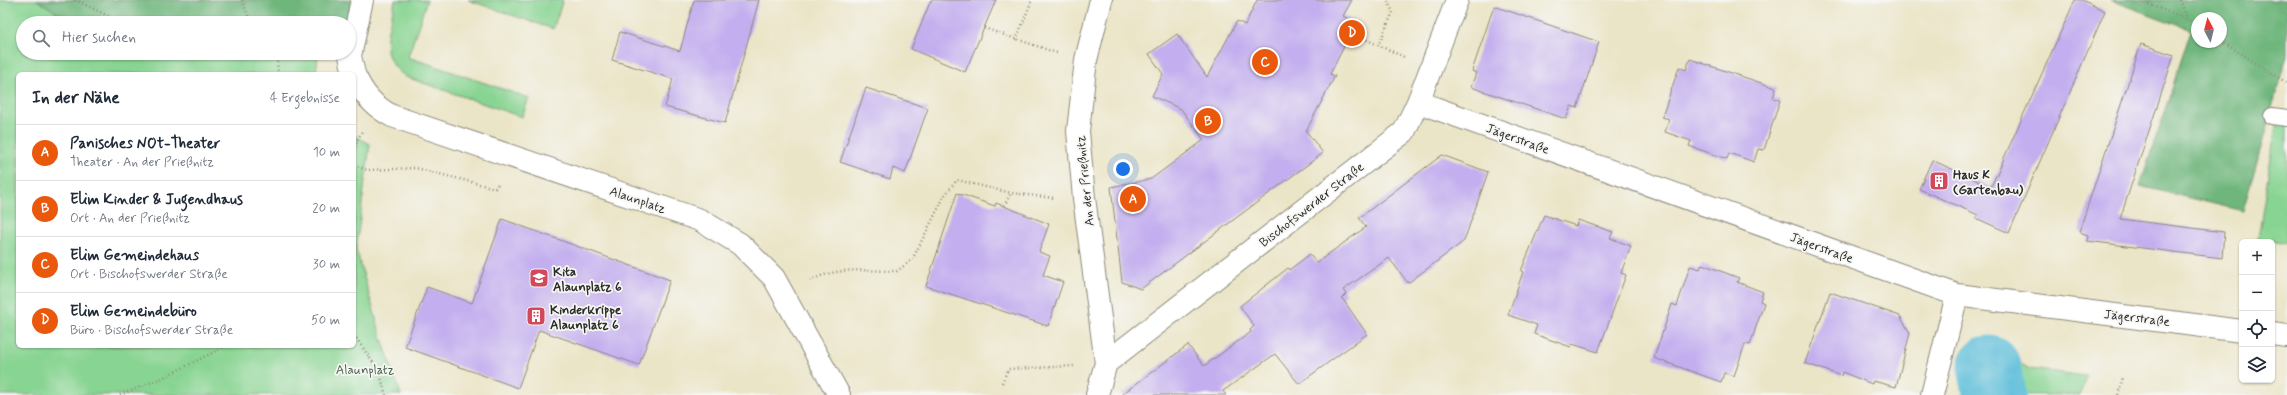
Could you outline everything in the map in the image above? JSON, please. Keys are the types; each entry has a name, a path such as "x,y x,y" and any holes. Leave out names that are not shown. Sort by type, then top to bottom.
{"street":[{"name":"Alaunplatz","path":"356,28 362,0"},
{"name":"An der Prießnitz","path":"1101,0 1086,60 1078,131 1084,198 1106,363"},
{"name":"Bischofswerder Straße","path":"1106,363 1404,132 1418,102 1457,0"},
{"name":"Alaunplatz","path":"351,60 354,72"},
{"name":"Alaunplatz","path":"356,79 362,93 378,108 392,116 700,220 740,244 774,278 839,395"},
{"name":"Jägerstraße","path":"1418,102 1957,295 2239,331"},
{"path":"1932,395 1957,295"},
{"path":"2275,334 2287,336"},
{"path":"1097,395 1106,363"}],"path":[{"path":"74,0 108,16"},
{"path":"242,0 248,16"},
{"path":"1016,40 1032,0"},
{"path":"1378,46 1393,12 1387,0"},
{"path":"2137,0 2191,21"},
{"path":"2180,0 2187,19"},
{"path":"984,28 1061,54"},
{"path":"1352,33 1430,69"},
{"path":"2227,45 2287,83"},
{"path":"276,60 278,72"},
{"path":"356,166 367,170 416,168 495,188 520,159"},
{"path":"784,295 821,275 842,270 897,271 912,260 945,195 957,180 1011,193 1060,199"},
{"path":"1004,206 1011,193"},
{"path":"356,338 379,371 386,395"},
{"path":"120,395 162,378 222,348"},
{"path":"1002,383 1008,369 1048,369 1106,363"},
{"path":"2118,395 2123,377"}],"green space":[{"name":"Alaunplatz","path":"0,0 328,0 325,16 16,16 16,60 317,60 316,72 16,72 16,348 356,348 356,249 381,336 401,395 0,395"},
{"path":"37,0 352,0 349,16 63,16"},
{"path":"395,0 427,0 408,57 529,98 522,117 406,77 396,69 390,60 387,51 388,33"},
{"path":"468,0 563,0 553,29"},
{"path":"2111,0 2287,0 2287,55 2243,211 2140,186 2191,30"},
{"path":"2276,125 2287,126 2287,244 2275,242 2275,239 2258,239"},
{"name":"Alaunplatz","path":"356,136 370,144 356,249"},
{"path":"2005,355 2030,369 2086,376 2080,395 2006,395 1998,360"}],"building":[{"path":"694,0 759,0 725,123 665,107 673,79 612,60 620,32 680,51"},
{"path":"931,0 996,0 965,72 911,49"},
{"path":"1257,0 1352,0 1343,16 1356,23 1330,74 1335,76 1306,131 1323,153 1141,289 1122,282 1111,187 1151,179 1204,140 1181,109 1152,96 1163,74 1149,54 1177,34 1207,77 1237,21 1245,25"},
{"path":"2075,0 2082,0 2105,11 2009,233 1976,218 1978,215 1919,189 1932,160 1991,187"},
{"path":"1494,6 1599,42 1577,108 1571,106 1566,119 1471,87 1476,73 1472,71"},
{"path":"2141,44 2174,55 2120,219 2224,232 2222,258 2087,241 2088,235 2079,232"},
{"path":"1690,59 1776,88 1773,98 1780,100 1764,150 1758,149 1754,162 1729,153 1727,159 1689,146 1691,141 1665,132 1669,119 1662,117 1679,67 1686,70"},
{"path":"866,88 928,108 905,173 893,168 890,179 840,162"},
{"path":"1442,155 1488,172 1464,241 1408,283 1389,258 1343,290 1346,294 1342,298 1367,334 1299,384 1275,354 1223,391 1226,395 1121,395 1188,345 1204,366 1251,332 1250,330 1254,326 1240,306 1288,268 1289,270 1310,254 1316,263 1366,227 1359,218"},
{"path":"957,193 995,206 996,203 1049,224 1039,252 1050,256 1043,275 1063,282 1048,326 926,286"},
{"path":"1544,215 1576,226 1578,220 1613,232 1610,238 1631,246 1621,273 1626,275 1598,352 1572,344 1571,347 1534,334 1537,325 1508,315 1523,272 1521,271"},
{"name":"Kinderkrippe Alaunplatz 6","path":"502,219 670,280 639,365 539,330 518,388 405,347 427,287 472,303"},
{"path":"1702,264 1739,278 1737,282 1763,292 1760,301 1764,303 1750,345 1745,344 1734,376 1724,373 1721,382 1654,358 1672,304 1677,306 1690,266 1700,269"},
{"path":"1830,292 1900,316 1910,333 1896,387 1873,381 1872,384 1842,372 1841,376 1805,363"}],"waterway":[{"path":"1989,367 1995,395"}],"place":[{"name":"Elim Gemeindebüro","path":"1352,33"},
{"name":"Elim Gemeindehaus","path":"1265,62"},
{"name":"Elim Kinder & Jugendhaus","path":"1208,121"},
{"name":"Haus K (Gartenbau)","path":"1939,181"},
{"name":"Panisches NOt-Theater","path":"1133,199"},
{"name":"Kita Alaunplatz 6","path":"539,278"},
{"name":"Kinderkrippe Alaunplatz 6","path":"536,316"}]}
